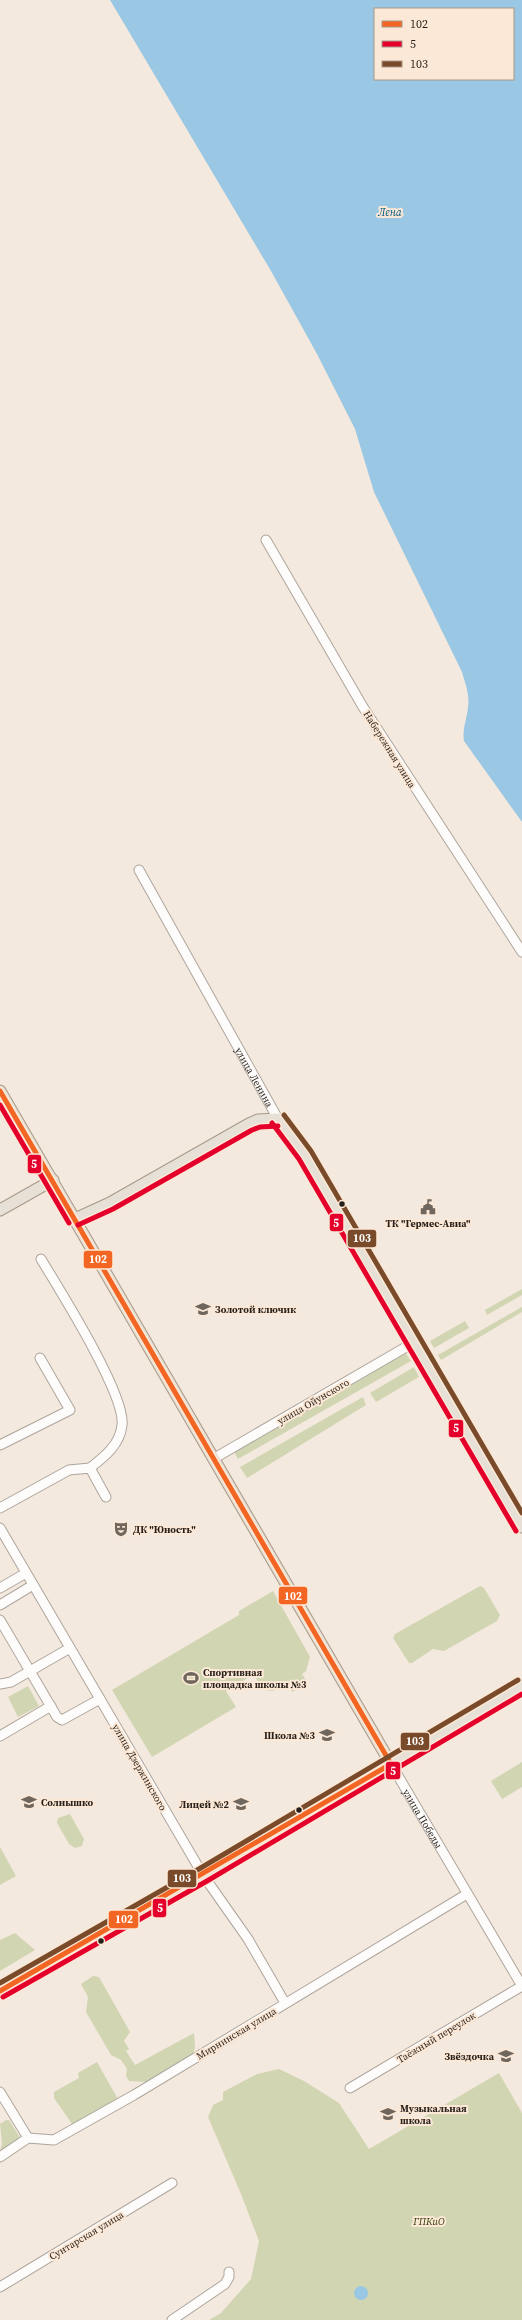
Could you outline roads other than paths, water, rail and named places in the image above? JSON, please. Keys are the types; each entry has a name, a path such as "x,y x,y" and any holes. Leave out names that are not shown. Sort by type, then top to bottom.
{"main road":[{"name":"улица Победы","path":"0,1090 391,1764"},
{"path":"75,1219 110,1203 249,1124 258,1120 278,1119"},
{"name":"улица Ленина","path":"278,1119 305,1155 413,1343 522,1527"},
{"path":"0,1210 53,1180"},
{"path":"0,1992 203,1875 522,1686"}],"street":[{"name":"Набережная улица","path":"266,540 363,707 522,952"},
{"name":"улица Ленина","path":"139,870 278,1119"},
{"path":"0,1508 69,1470 90,1468 107,1455 118,1440 122,1426 121,1408 90,1344 41,1259"},
{"name":"улица Ойунского","path":"213,1459 413,1343"},
{"path":"0,1445 70,1410 40,1358"},
{"path":"90,1468 106,1497"},
{"name":"улица Дзержинского","path":"0,1528 203,1875 248,1939 285,2003"},
{"path":"0,1588 26,1573"},
{"path":"0,1605 34,1585"},
{"path":"0,1620 31,1670 57,1717 62,1720 100,1699"},
{"path":"0,1684 11,1682 70,1648"},
{"path":"0,1736 51,1706"},
{"name":"улица Победы","path":"391,1764 522,1986"},
{"name":"Мирнинская улица","path":"28,2138 54,2140 134,2095 467,1894"},
{"name":"Таёжный переулок","path":"350,2088 522,1986"},
{"path":"0,2092 28,2138 0,2157"},
{"name":"Сунтарская улица","path":"0,2287 172,2183"},
{"path":"172,2320 225,2284 229,2272"}],"water":[{"name":"Лена","path":"110,0 522,0 522,822 464,741 468,698 462,672 374,492 355,429 317,354 271,271"},
{"path":"361,2286 366,2288 368,2293 366,2298 361,2300 356,2298 354,2293 356,2288"}],"place":[{"name":"ТК \"Гермес-Авиа\"","path":"428,1207"},
{"name":"Золотой ключик","path":"203,1309"},
{"name":"ДК \"Юность\"","path":"121,1529"},
{"name":"Спортивная площадка школы №3","path":"191,1678"},
{"name":"Школа №3","path":"327,1735"},
{"name":"Солнышко","path":"29,1802"},
{"name":"Лицей №2","path":"241,1804"},
{"name":"Звёздочка","path":"506,2056"},
{"name":"Музыкальная школа","path":"388,2114"}],"park label":[{"name":"ГПКиО","path":"429,2221"}]}
